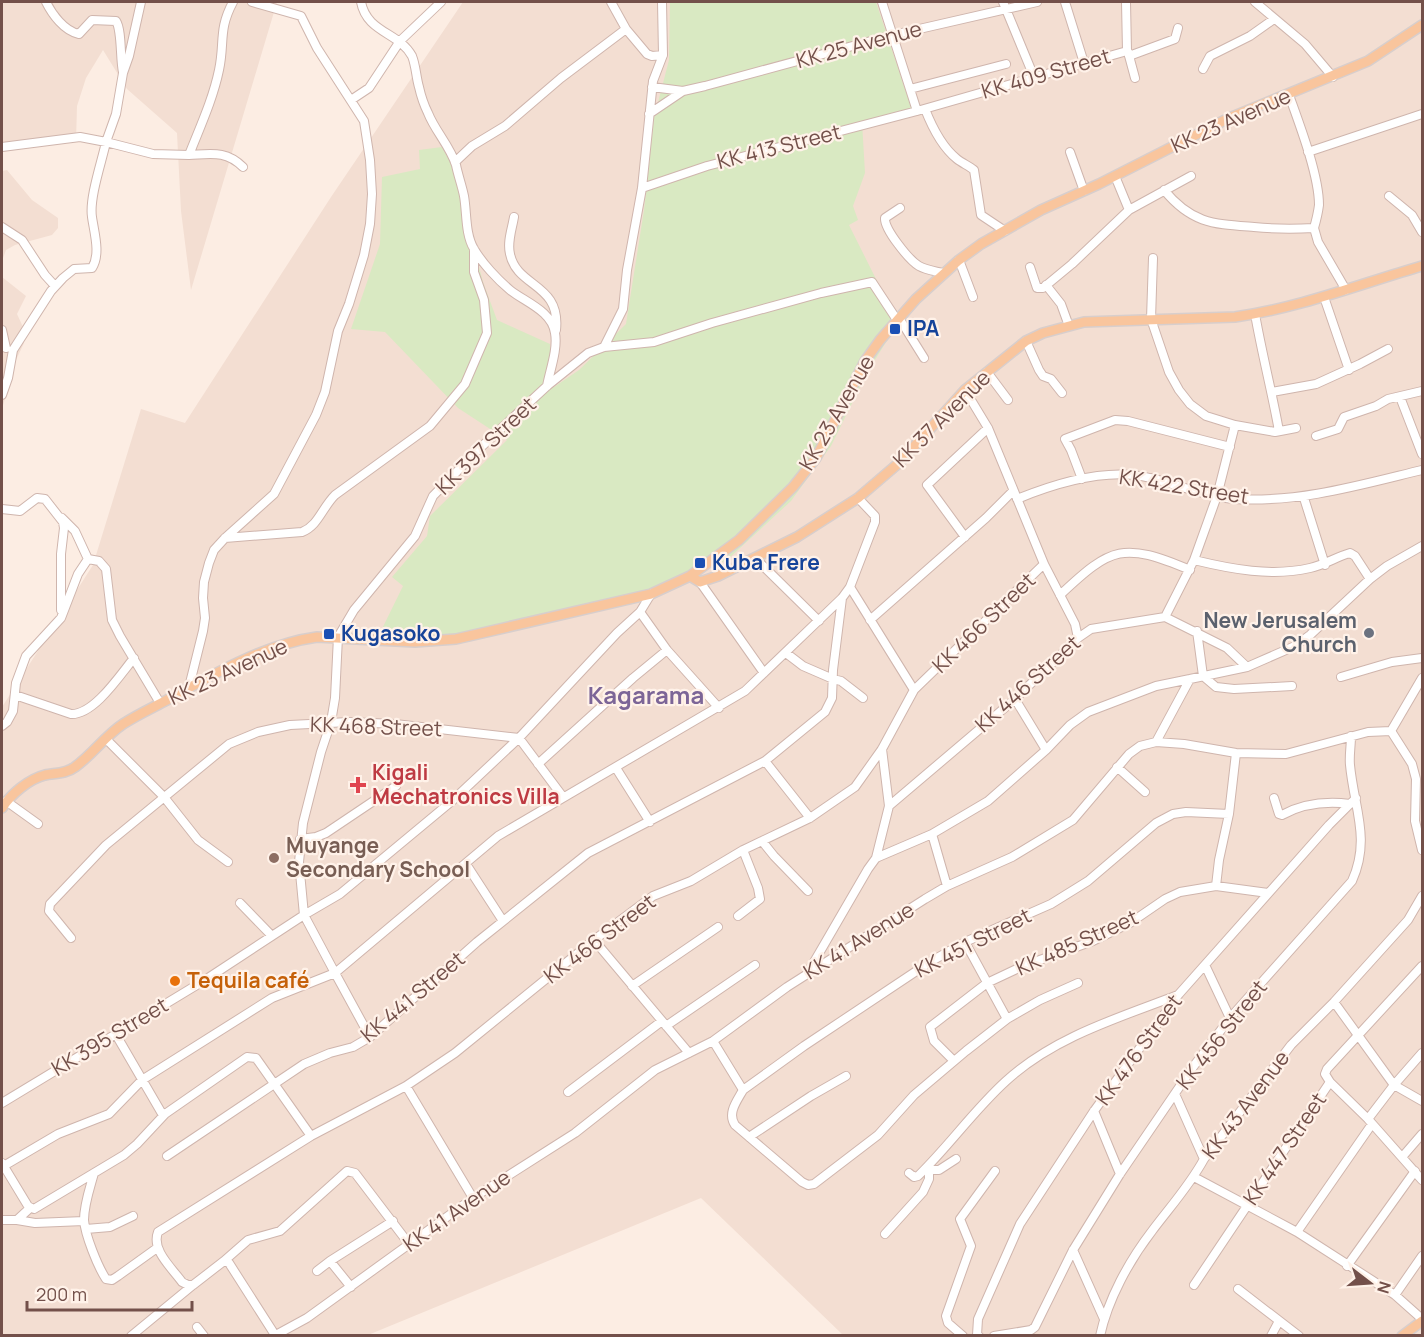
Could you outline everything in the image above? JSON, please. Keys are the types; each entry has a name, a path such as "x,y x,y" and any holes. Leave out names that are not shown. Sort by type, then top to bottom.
{"main road":[{"name":"KK 23 Avenue","path":"4,804 27,783 42,776 75,768 122,725 189,687 265,651 303,639 338,637 415,642 456,639 651,594 690,576 739,540 793,487 816,458 865,361 898,319 959,260 981,244 1041,210 1115,176 1227,119 1368,61 1422,25"},
{"name":"KK 37 Avenue","path":"700,582 718,576 797,537 858,498 900,462 965,390 1026,341 1043,333 1084,322 1234,317 1255,314 1324,297 1422,266"},
{"path":"690,576 700,582"},
{"path":"1402,1335 1422,1320"}],"street":[{"path":"45,2 72,33 78,34 92,20 116,21 123,73"},
{"path":"7,350 68,272 74,269 92,268 96,262 96,243 91,216 92,204 106,142 116,114 123,73 141,2"},
{"path":"189,155 220,68 223,23 233,2"},
{"path":"189,687 205,618 204,582 214,550 237,525 269,501 316,415 325,392 338,331 364,255 370,224 372,194 364,121 316,48 301,16 252,2"},
{"path":"361,2 371,22 378,29 400,41 411,54 427,112 455,162 464,195 469,238 474,249 510,290 543,313 554,325 556,335"},
{"path":"351,100 369,88 400,41 441,2"},
{"path":"611,2 626,30 647,54 663,55"},
{"path":"604,347 623,309 642,188 652,87 663,55 662,2"},
{"path":"882,2 910,89 921,110 956,158 974,170 981,215 1005,231"},
{"name":"KK 25 Avenue","path":"649,114 683,91 1004,5 1037,2"},
{"path":"1065,2 1084,63"},
{"name":"KK 409 Street","path":"921,110 1084,63 1128,53 1126,2"},
{"path":"1255,2 1290,29 1333,77"},
{"path":"1004,5 1034,77"},
{"path":"1203,69 1210,56 1250,36 1275,19"},
{"path":"1135,78 1128,53 1175,39 1178,28"},
{"path":"455,162 472,146 505,126 561,78 626,30"},
{"path":"910,89 1006,64"},
{"name":"KK 25 Avenue","path":"652,87 683,91"},
{"path":"1289,95 1308,152 1318,195 1319,207 1314,228 1321,247 1346,290"},
{"name":"KK 413 Street","path":"642,188 707,166 921,110"},
{"path":"1308,152 1422,114"},
{"path":"2,147 80,137 140,152 180,156 226,155 234,158 243,166"},
{"path":"1070,152 1084,191"},
{"path":"1115,176 1129,210"},
{"path":"1030,267 1037,288 1040,289 1129,210 1191,176"},
{"path":"1164,190 1180,207 1211,224 1275,230 1314,228"},
{"path":"1389,196 1412,215 1422,232"},
{"path":"900,208 885,218 884,222 888,230 918,265 943,273"},
{"name":"KK 397 Street","path":"370,1037 304,915 299,862 300,839 318,760 331,722 335,698 338,637 354,610 415,536 433,496 479,449 548,386 556,335 555,310 551,299 522,274 512,261 509,244 514,217"},
{"path":"2,227 22,240 55,286"},
{"path":"225,538 266,536 311,529 335,495 430,426 465,384 487,333 484,300 474,272 474,249"},
{"path":"1153,258 1151,319 1169,372 1190,404 1206,416 1235,425 1279,431 1296,428"},
{"path":"959,260 973,297"},
{"path":"548,386 588,353 604,347 654,342 712,323 821,293 872,282 924,358"},
{"path":"1046,285 1061,304 1069,326"},
{"path":"1324,297 1349,370"},
{"path":"1255,314 1279,431"},
{"path":"2,330 7,350 8,378 2,395"},
{"path":"1026,341 1043,376 1051,379 1062,393"},
{"path":"1272,392 1316,384 1349,370 1388,349"},
{"path":"987,372 1008,400"},
{"path":"965,390 988,428 1044,564 1075,624 1078,638"},
{"path":"1317,436 1338,429 1344,417 1376,406 1388,399 1422,391"},
{"path":"1400,397 1422,454"},
{"path":"1082,479 1065,439 1115,420 1128,421 1230,447"},
{"path":"1235,425 1217,496 1194,560 1165,616 1227,648 1247,667"},
{"path":"965,537 927,485 988,428"},
{"name":"KK 422 Street","path":"1015,495 1048,486 1121,473 1147,477 1234,499 1304,498 1422,470"},
{"path":"870,620 1015,495"},
{"path":"2,510 20,511 37,498 41,498 48,500 58,515 64,528 61,554 61,618"},
{"name":"KK 441 Street","path":"167,1156 304,1064 330,1053 353,1047 370,1037 504,921 588,853 765,761 825,712 832,698 842,598 850,587 875,522 875,516 858,498"},
{"path":"1304,498 1325,565"},
{"path":"58,515 75,531 88,559"},
{"path":"876,858 932,834 988,801 1046,750 1070,725 1088,712 1156,686 1247,667 1295,646 1370,579 1387,566 1422,546"},
{"path":"1060,595 1098,562 1111,555 1139,552 1154,555 1190,570"},
{"path":"1194,560 1232,570 1298,571 1325,565 1350,554 1355,556 1370,579"},
{"path":"755,558 819,621"},
{"path":"2,726 11,717 20,669 26,656 61,618 74,581 88,559"},
{"path":"88,559 99,561 106,569 112,620 160,703"},
{"name":"KK 466 Street","path":"157,1248 158,1232 311,1136 406,1086 476,1037 594,940 653,896 691,880 743,850 810,818 855,787 882,749 914,690 1044,564"},
{"path":"700,582 764,673"},
{"path":"850,587 914,690"},
{"name":"KK 395 Street","path":"2,1103 205,980 340,894 367,873 452,801 519,738 617,633 640,612 651,594"},
{"path":"30,1208 2,1164 58,1134 109,1114 142,1080 272,998 335,973 498,836 745,691 842,598"},
{"path":"640,612 667,650 719,708"},
{"name":"KK 446 Street","path":"889,806 1015,699 1090,629 1165,616"},
{"path":"1075,624 1090,629"},
{"path":"1197,632 1203,676 1216,687 1234,689 1292,686"},
{"path":"538,764 667,650"},
{"path":"786,652 803,666 845,683 863,698"},
{"path":"15,695 71,714 78,714 96,702 134,658"},
{"path":"1341,677 1392,662 1422,658"},
{"path":"1391,731 1422,678"},
{"path":"1190,679 1156,742 1184,744 1236,753 1286,754 1368,732 1391,731"},
{"path":"1015,699 1046,750"},
{"name":"KK 468 Street","path":"71,938 49,911 50,904 105,845 229,744 258,732 290,725 331,722 395,724 519,738"},
{"path":"1391,731 1412,764 1416,779 1415,821 1422,850"},
{"name":"KK 456 Street","path":"994,1335 1035,1328 1073,1250 1120,1174 1192,1067 1230,1018 1352,881 1362,850 1353,801 1350,764 1351,736"},
{"path":"519,738 563,797"},
{"path":"105,739 164,797 198,840 228,862"},
{"name":"KK 41 Avenue","path":"274,1335 307,1318 473,1198 575,1133 655,1070 713,1041 787,987 947,886 1012,857 1073,820 1129,754 1140,746 1156,742"},
{"path":"806,975 876,858 889,806 882,749"},
{"path":"1216,886 1229,814 1236,753"},
{"path":"765,761 810,818"},
{"path":"1117,767 1145,792"},
{"path":"616,768 650,822"},
{"path":"300,839 316,837 326,832 396,786"},
{"path":"1274,798 1279,814 1282,815 1308,804 1353,801"},
{"name":"KK 476 Street","path":"977,1335 978,1319 1020,1224 1094,1111 1179,994 1353,801"},
{"path":"4,804 38,824"},
{"name":"KK 451 Street","path":"743,1090 875,998 965,942 1051,904 1079,887 1156,823 1173,814 1203,811 1229,814"},
{"path":"932,834 947,886"},
{"path":"762,841 808,891"},
{"path":"738,916 760,899 743,850"},
{"path":"466,864 504,921"},
{"name":"KK 485 Street","path":"954,1061 934,1041 930,1031 932,1026 987,983 1130,923 1165,899 1180,892 1216,886 1268,893"},
{"name":"KK 43 Avenue","path":"1100,1335 1104,1319 1121,1282 1150,1232 1292,1045 1408,920 1422,896"},
{"path":"240,903 272,936"},
{"path":"632,986 718,927"},
{"path":"594,940 689,1053"},
{"path":"965,942 1007,1019"},
{"path":"567,1092 664,1024 755,965"},
{"path":"1205,965 1230,1018"},
{"name":"KK 447 Street","path":"1194,1285 1330,1082 1325,1074 1327,1069 1422,966"},
{"path":"713,1041 743,1090 731,1116 735,1125 808,1185 814,1184 878,1135 914,1095 1007,1019 1040,1000 1078,983"},
{"path":"909,1173 917,1177 929,1168 960,1129 1005,1082 1023,1067 1055,1046 1092,1028 1179,994"},
{"path":"1334,1002 1394,1085 1422,1101"},
{"path":"115,1034 161,1112 165,1114"},
{"path":"1298,1232 1394,1085 1422,1053"},
{"path":"17,1220 30,1208 34,1209 137,1144 165,1114 247,1057 256,1058 311,1136"},
{"path":"749,1137 846,1076"},
{"path":"1330,1082 1403,1156 1422,1180"},
{"path":"406,1086 473,1198"},
{"path":"1175,1094 1204,1159"},
{"path":"1094,1111 1120,1174"},
{"path":"1403,1156 1422,1134"},
{"path":"929,1168 939,1170 956,1159"},
{"path":"885,1234 922,1192 929,1179 929,1168"},
{"path":"130,1335 248,1240 280,1231 347,1171 355,1173 409,1244"},
{"path":"963,1335 948,1323 946,1316 971,1246 960,1219 995,1171"},
{"path":"1347,1266 1415,1171"},
{"path":"94,1173 86,1203 85,1225 106,1279 112,1280 157,1248 183,1281 188,1285 193,1285"},
{"path":"1194,1177 1298,1232 1347,1266 1395,1295 1422,1320"},
{"path":"2,1220 110,1227 133,1216"},
{"path":"317,1270 393,1221"},
{"path":"1073,1250 1104,1319"},
{"path":"1395,1295 1422,1256"},
{"path":"224,1261 229,1263 274,1335"},
{"path":"330,1261 351,1287"},
{"path":"1238,1289 1299,1335"},
{"path":"1271,1335 1279,1321"},
{"path":"197,1327 204,1335"}],"shaded area":[{"path":"2,2 277,2 191,290 181,211 177,133 127,89 103,50 86,78 77,106 76,142 2,152"},
{"path":"463,2 1422,2 1422,1335 843,1335 701,1198 368,1335 2,1335 2,707 93,565 141,409 185,423 331,197"},
{"path":"7,170 32,200 58,218 58,228 52,235 15,245 6,250 2,261 2,171"},
{"path":"2,277 26,296 17,314 23,327 24,343 16,360 2,409"}],"green space":[{"path":"670,2 876,2 912,110 862,122 865,173 853,206 858,220 849,225 898,323 868,371 831,446 791,501 727,560 651,593 439,639 378,637 403,586 392,577 427,536 430,516 507,440 458,408 385,332 351,329 380,244 382,177 420,169 419,150 442,147 452,165 483,282 497,320 550,344 554,387 579,370 626,324 644,210 654,118 669,60"}],"place":[{"name":"IPA","path":"895,329"},
{"name":"Kuba Frere","path":"700,563"},
{"name":"New Jerusalem Church","path":"1369,633"},
{"name":"Kugasoko","path":"329,634"},
{"name":"Kigali Mechatronics Villa","path":"358,785"},
{"name":"Muyange Secondary School","path":"274,858"},
{"name":"Tequila café","path":"175,981"}],"district":[{"name":"Kagarama","path":"646,696"}]}
